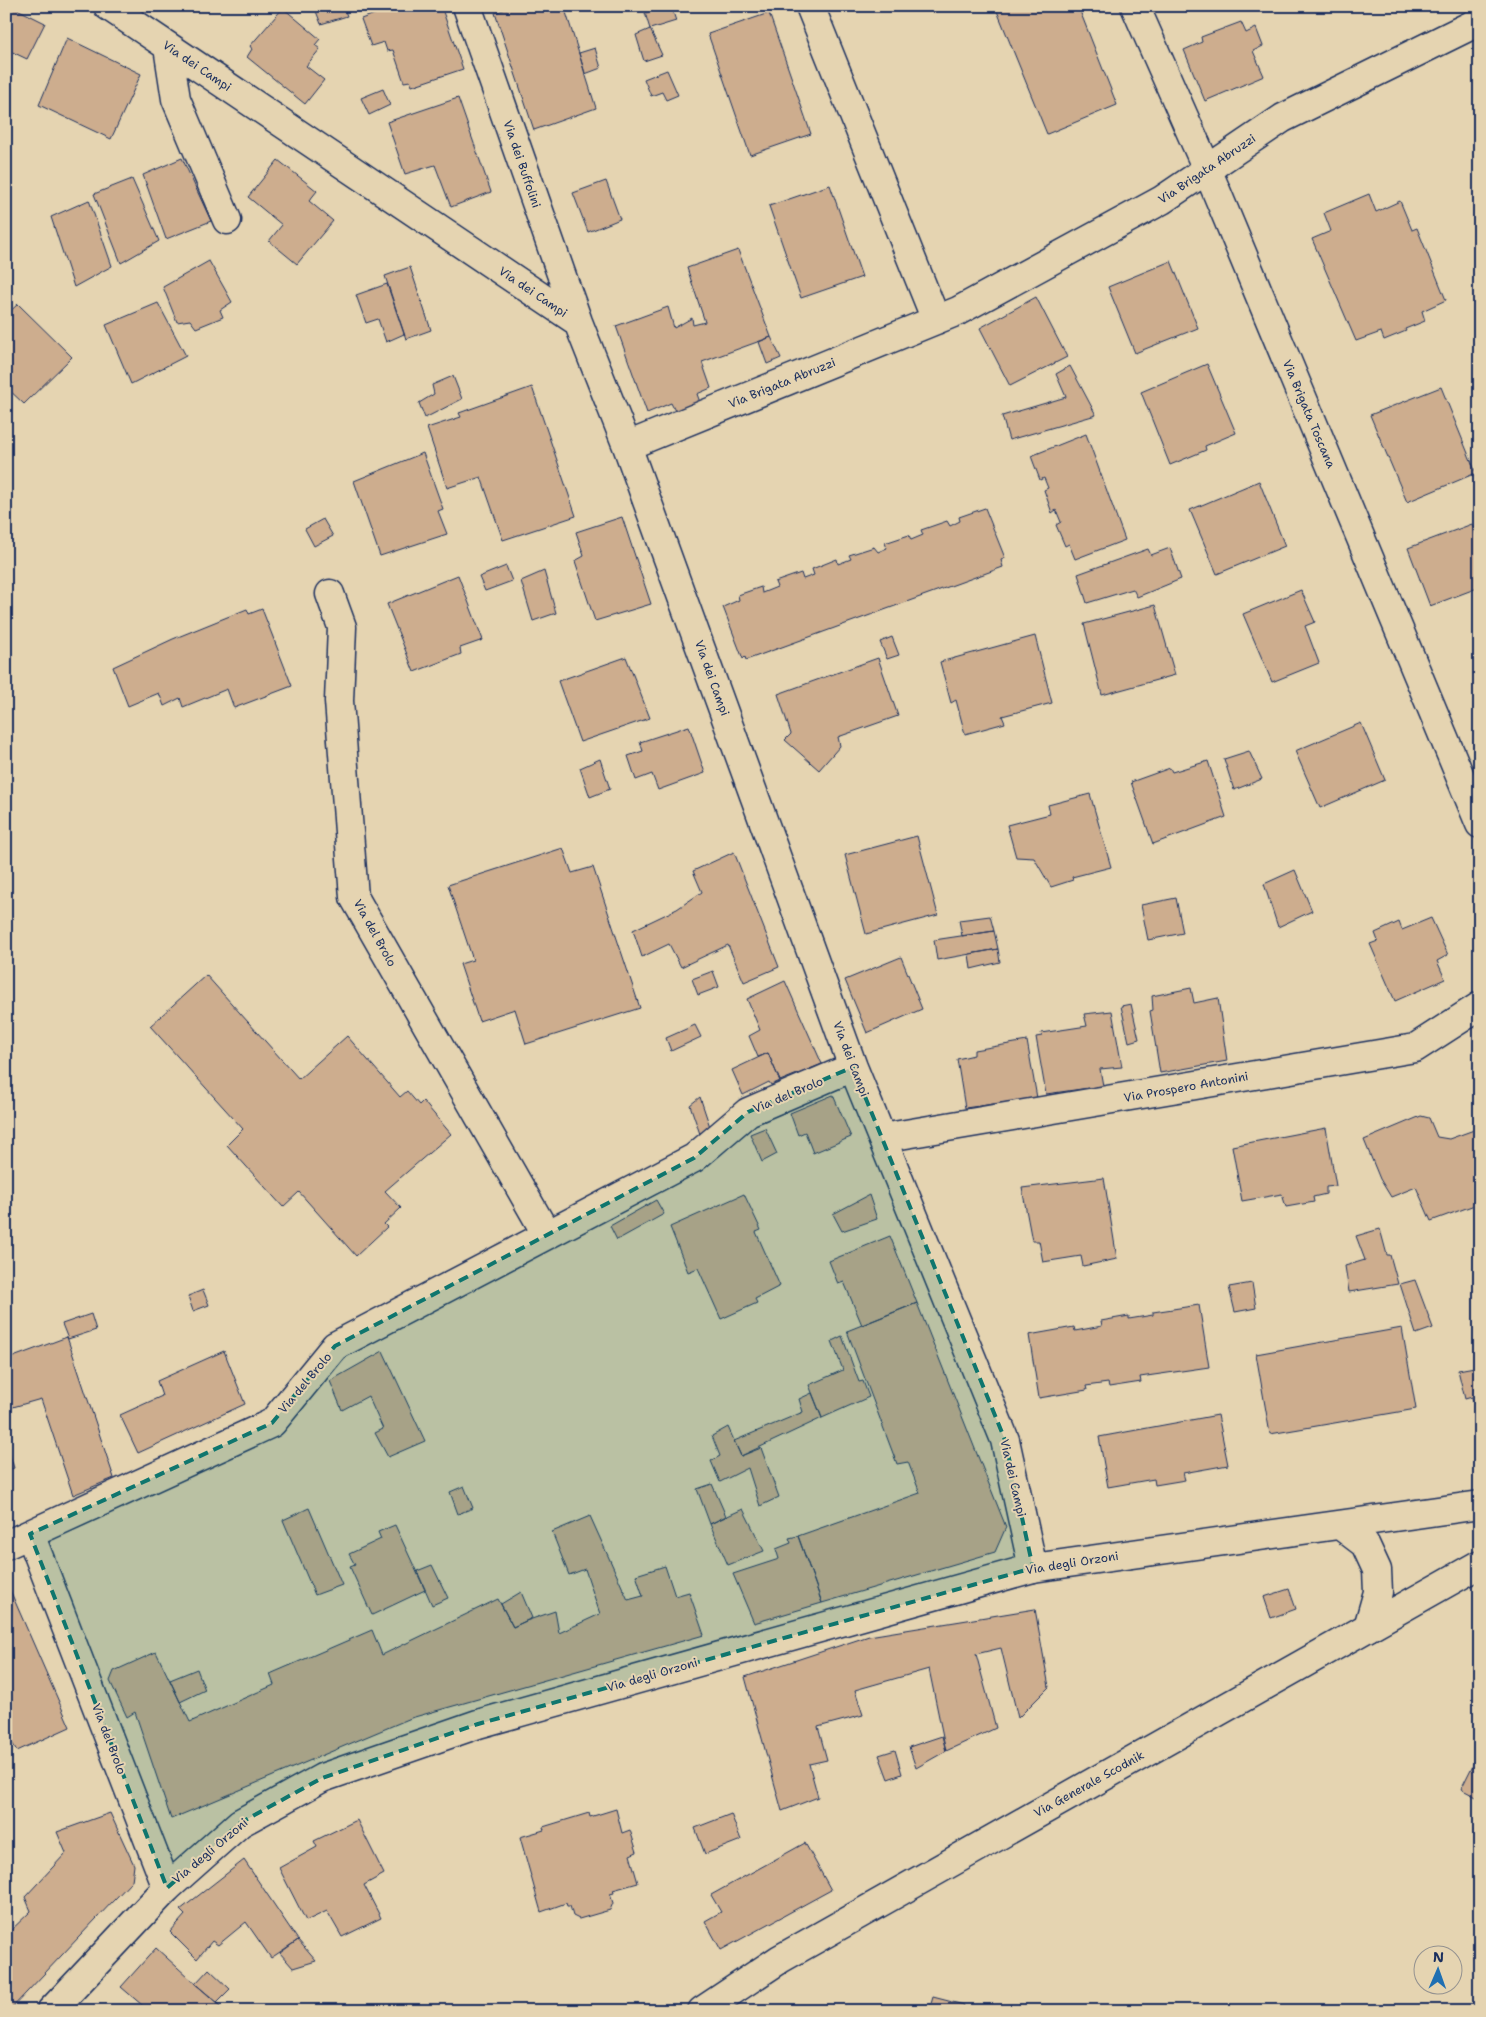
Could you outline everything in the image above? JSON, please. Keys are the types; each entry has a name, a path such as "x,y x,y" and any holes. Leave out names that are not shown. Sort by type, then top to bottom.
{"street":[{"name":"Via dei Campi","path":"108,6 578,322 628,446 853,1067 1005,1440 1034,1568"},
{"name":"Via dei Buffolini","path":"467,6 578,322"},
{"path":"810,6 936,320"},
{"name":"Via Brigata Toscana","path":"1135,6 1207,170 1480,824"},
{"name":"Via Brigata Abruzzi","path":"628,446 958,311 1162,200 1283,118 1480,21"},
{"path":"168,46 176,99 227,220"},
{"name":"Via del Brolo","path":"330,594 342,627 339,701 354,898 547,1235"},
{"name":"Via Prospero Antonini","path":"882,1138 1415,1048 1480,1006"},
{"name":"Via del Brolo","path":"167,1888 18,1539 272,1423 336,1346 694,1158 748,1112 853,1067"},
{"name":"Via degli Orzoni","path":"51,2011 167,1888 240,1823 322,1778 478,1724 1034,1568 1480,1505"},
{"path":"1340,1525 1365,1544 1377,1570 1378,1592 1368,1627"},
{"name":"Via Generale Scodnik","path":"702,2011 780,1959 1480,1564"}],"highlighted area":[{"path":"853,1067 1005,1440 1033,1568 478,1724 322,1778 240,1823 167,1888 30,1534 272,1423 335,1346 694,1158 748,1112"}],"building":[{"path":"6,6 11,6 45,23 27,59 6,49"},
{"path":"314,6 343,6 347,16 321,24"},
{"path":"379,6 441,6 463,69 412,86 410,81 404,82 393,50 387,51 384,42 371,46 361,19 380,12"},
{"path":"514,6 564,6 596,108 534,130 495,13"},
{"path":"671,6 676,21 650,29 645,13"},
{"path":"995,6 1078,6 1117,105 1047,134"},
{"path":"283,8 320,39 315,45 320,49 306,66 324,80 305,104 247,57 252,49 250,46"},
{"path":"769,13 811,134 750,155 708,34"},
{"path":"1241,22 1246,33 1256,28 1263,46 1253,51 1264,76 1205,101 1184,50 1202,42 1201,37"},
{"path":"650,29 662,55 644,61 636,35"},
{"path":"67,38 141,74 111,139 39,105"},
{"path":"595,48 601,68 585,74 579,53"},
{"path":"667,70 678,95 666,100 662,92 651,96 644,79"},
{"path":"383,89 390,105 369,115 361,98"},
{"path":"458,98 491,192 451,207 435,165 405,174 387,122"},
{"path":"182,158 211,221 166,239 143,175"},
{"path":"278,160 317,191 309,201 333,221 297,264 269,241 282,225 248,197"},
{"path":"132,179 159,241 121,263 94,194"},
{"path":"606,181 620,219 588,232 573,193"},
{"path":"830,185 862,277 801,298 769,206"},
{"path":"1369,194 1376,212 1400,201 1412,230 1417,228 1446,300 1422,311 1425,321 1405,329 1406,331 1384,340 1381,332 1356,341 1312,239 1331,231 1324,213"},
{"path":"89,200 112,266 74,287 51,217"},
{"path":"738,250 771,337 702,362 711,388 697,394 701,405 677,415 671,403 647,413 616,326 668,307 674,328 692,318 693,325 705,322 687,268"},
{"path":"209,261 232,302 220,310 223,317 196,328 190,320 177,322 163,287"},
{"path":"1171,261 1198,328 1135,353 1108,287"},
{"path":"410,267 431,330 406,339 385,276"},
{"path":"387,284 404,334 386,342 378,319 366,323 356,295"},
{"path":"1036,297 1067,357 1010,386 980,328"},
{"path":"158,303 186,356 131,384 106,325"},
{"path":"18,304 72,357 24,404 6,387 6,315"},
{"path":"771,337 781,358 767,364 759,342"},
{"path":"1207,364 1236,433 1205,446 1206,450 1170,465 1141,392"},
{"path":"1070,366 1096,415 1009,440 1002,416 1066,397 1056,374"},
{"path":"453,376 462,399 425,418 419,403 434,394 432,385"},
{"path":"532,387 576,516 503,540 481,477 447,488 427,428 461,417 459,413"},
{"path":"1441,387 1476,473 1407,502 1370,415"},
{"path":"1086,434 1125,540 1075,559 1069,544 1065,546 1056,525 1061,522 1056,510 1052,513 1044,490 1048,488 1044,478 1040,480 1031,456"},
{"path":"423,453 443,509 438,511 447,534 380,556 354,481"},
{"path":"1259,481 1285,546 1217,574 1190,510"},
{"path":"1480,500 1480,517 1474,502"},
{"path":"985,508 1005,558 1001,560 1003,567 746,660 745,657 743,659 723,607 739,600 738,595 761,587 762,593 777,587 775,582 801,573 803,579 814,575 812,569 837,559 838,564 851,559 849,555 874,547 878,552 887,548 885,543 909,535 911,540 923,535 921,530 947,521 950,526 960,521 959,517"},
{"path":"622,517 651,604 595,621 575,561 584,556 576,532"},
{"path":"323,519 333,536 314,546 305,529"},
{"path":"1472,524 1480,545 1480,587 1430,606 1408,548"},
{"path":"1170,548 1181,579 1137,597 1133,589 1087,603 1078,574 1148,549 1151,555"},
{"path":"506,566 512,581 485,591 479,577"},
{"path":"544,571 556,613 533,621 521,581"},
{"path":"458,575 483,640 460,648 461,654 414,672 387,604"},
{"path":"1301,590 1315,622 1305,626 1319,663 1272,682 1243,614"},
{"path":"1155,605 1175,675 1102,695 1084,624"},
{"path":"247,609 249,614 262,609 292,686 234,708 227,689 183,707 180,698 164,706 159,693 128,706 113,667 173,639"},
{"path":"1035,636 1052,703 1002,716 1005,723 965,734 956,700 951,703 940,662"},
{"path":"892,637 899,655 887,659 880,642"},
{"path":"626,657 650,718 580,742 558,681"},
{"path":"878,658 898,716 838,737 840,746 819,770 785,740 791,734 778,694"},
{"path":"1361,723 1385,780 1320,808 1295,751"},
{"path":"689,726 705,773 658,790 652,774 636,780 628,756 643,751 640,742"},
{"path":"1249,751 1262,779 1234,790 1224,759"},
{"path":"600,759 610,789 590,797 580,768"},
{"path":"1208,761 1226,817 1153,844 1131,782 1170,768 1172,772"},
{"path":"1090,794 1111,867 1072,877 1073,880 1051,887 1034,858 1016,857 1007,825 1050,814 1048,805"},
{"path":"917,836 938,915 866,934 845,855"},
{"path":"563,848 572,873 593,867 640,1008 526,1044 515,1009 479,1021 460,964 473,960 448,885"},
{"path":"734,852 779,967 744,982 728,945 681,967 669,944 642,957 633,930 677,909 702,892 693,871"},
{"path":"1295,870 1312,911 1278,927 1264,884"},
{"path":"1176,898 1183,933 1148,940 1141,905"},
{"path":"990,916 994,931 962,936 959,920"},
{"path":"1431,918 1448,955 1437,961 1445,979 1395,1001 1370,944 1378,941 1375,933 1399,922 1402,930"},
{"path":"994,931 998,949 937,960 934,940"},
{"path":"998,949 1000,962 971,969 969,954"},
{"path":"901,957 922,1009 867,1033 845,980"},
{"path":"713,971 719,987 698,995 692,979"},
{"path":"206,975 299,1079 347,1036 400,1097 407,1091 419,1105 423,1101 451,1134 385,1191 401,1208 384,1224 387,1227 356,1256 299,1192 283,1207 227,1145 243,1129 150,1026"},
{"path":"785,981 822,1064 780,1081 768,1053 758,1057 749,1036 760,1030 747,999"},
{"path":"1191,988 1194,1003 1218,998 1227,1061 1160,1073 1150,1011 1153,1010 1152,996"},
{"path":"1131,1004 1139,1039 1129,1042 1121,1006"},
{"path":"1112,1011 1122,1067 1100,1069 1103,1086 1046,1094 1036,1037 1042,1036 1041,1033 1087,1026 1084,1014"},
{"path":"695,1025 701,1037 671,1051 666,1038"},
{"path":"1027,1041 1037,1098 965,1108 957,1059 974,1055 974,1050"},
{"path":"768,1053 780,1081 771,1085 769,1082 743,1095 732,1070"},
{"path":"833,1095 851,1137 813,1153 805,1132 798,1135 790,1113"},
{"path":"700,1097 710,1127 700,1134 690,1105"},
{"path":"1421,1116 1429,1118 1437,1137 1449,1139 1474,1130 1480,1144 1480,1203 1431,1221 1416,1187 1391,1197 1380,1179 1364,1140"},
{"path":"765,1128 777,1154 762,1162 750,1134"},
{"path":"1326,1128 1336,1186 1326,1187 1326,1194 1313,1197 1314,1202 1286,1207 1282,1194 1242,1201 1232,1146"},
{"path":"1104,1178 1117,1259 1083,1266 1081,1256 1043,1262 1039,1241 1032,1241 1022,1188"},
{"path":"744,1194 761,1230 756,1232 780,1286 755,1299 757,1303 721,1319 698,1268 688,1272 670,1227"},
{"path":"869,1195 877,1219 842,1231 833,1214"},
{"path":"656,1200 664,1214 617,1240 610,1226"},
{"path":"1380,1229 1398,1284 1349,1292 1345,1266 1365,1260 1356,1236"},
{"path":"890,1236 917,1303 862,1325 844,1282 838,1284 829,1261"},
{"path":"1415,1280 1433,1328 1416,1334 1400,1284"},
{"path":"1252,1283 1256,1308 1235,1312 1229,1287"},
{"path":"203,1290 209,1305 193,1311 188,1296"},
{"path":"917,1303 1006,1527 995,1552 822,1603 798,1536 920,1493 908,1462 897,1464 847,1331"},
{"path":"1199,1305 1209,1367 1140,1377 1141,1382 1109,1387 1108,1383 1086,1386 1087,1390 1039,1398 1029,1335 1074,1327 1075,1331 1102,1326 1101,1321 1129,1316 1129,1319 1153,1315 1153,1312"},
{"path":"91,1314 96,1330 68,1339 62,1324"},
{"path":"1402,1328 1416,1409 1270,1434 1256,1354"},
{"path":"842,1336 859,1382 863,1381 869,1397 822,1418 809,1385 843,1370 832,1341"},
{"path":"67,1337 114,1478 73,1495 41,1399 6,1409 6,1354 8,1359"},
{"path":"224,1351 245,1404 138,1453 120,1415 162,1396 157,1381"},
{"path":"383,1351 425,1441 388,1457 375,1433 383,1429 368,1396 342,1410 330,1381"},
{"path":"1480,1366 1480,1425 1472,1397 1465,1399 1458,1370"},
{"path":"812,1393 822,1418 741,1456 734,1441 803,1412 799,1399"},
{"path":"1218,1415 1228,1465 1183,1473 1185,1480 1155,1485 1154,1479 1108,1487 1099,1437"},
{"path":"728,1427 741,1456 761,1448 779,1497 760,1506 748,1468 720,1482 711,1461 720,1456 712,1436"},
{"path":"6,1442 14,1468 6,1471"},
{"path":"712,1484 726,1516 710,1524 697,1489"},
{"path":"464,1486 473,1508 458,1514 450,1492"},
{"path":"6,1508 11,1519 6,1521"},
{"path":"309,1508 342,1585 315,1595 283,1520"},
{"path":"743,1509 764,1551 728,1565 710,1524"},
{"path":"590,1516 628,1600 643,1596 636,1575 665,1566 675,1596 689,1592 704,1635 411,1718 171,1819 135,1712 127,1717 110,1681 114,1671 156,1652 190,1722 274,1685 270,1674 372,1630 382,1655 498,1599 513,1627 555,1611 559,1633 600,1614 585,1569 569,1575 552,1532"},
{"path":"395,1525 425,1590 372,1615 350,1567 355,1565 349,1554 381,1539 378,1532"},
{"path":"798,1536 822,1603 754,1623 733,1574 779,1559 776,1549 791,1543 789,1538"},
{"path":"432,1565 448,1598 432,1605 417,1571"},
{"path":"6,1581 70,1727 17,1751 6,1733"},
{"path":"1289,1589 1296,1609 1271,1618 1264,1597"},
{"path":"521,1592 532,1618 513,1627 501,1604"},
{"path":"1035,1609 1049,1687 1018,1718 1001,1648 976,1654 996,1728 946,1751 929,1669 855,1690 863,1715 818,1727 827,1760 809,1764 818,1797 782,1811 745,1677 869,1636"},
{"path":"197,1669 205,1690 180,1702 170,1680"},
{"path":"942,1736 946,1751 916,1768 909,1747"},
{"path":"895,1750 902,1774 888,1779 879,1755"},
{"path":"1480,1751 1480,1799 1461,1789"},
{"path":"616,1809 622,1833 630,1830 637,1852 630,1855 638,1883 613,1890 614,1893 610,1894 613,1903 610,1910 579,1919 573,1916 570,1906 567,1906 566,1903 541,1912 520,1837 544,1830 543,1827 589,1813 590,1817"},
{"path":"110,1813 134,1865 132,1881 9,2011 6,2011 6,1935 31,1911 25,1897 66,1853 57,1832"},
{"path":"731,1814 741,1840 705,1854 695,1828"},
{"path":"357,1820 384,1874 364,1885 381,1918 342,1937 327,1911 306,1921 279,1868 317,1847 314,1841"},
{"path":"1480,1820 1480,1833 1474,1831"},
{"path":"805,1843 831,1890 721,1950 705,1921 721,1912 711,1895"},
{"path":"244,1860 298,1940 271,1958 246,1922 218,1945 212,1941 197,1959 170,1932 185,1915 180,1910"},
{"path":"298,1940 316,1961 293,1968 280,1953"},
{"path":"156,1948 220,2006 216,2011 149,2011 121,1987"},
{"path":"209,1969 230,1989 217,2002 195,1984"},
{"path":"933,1997 964,2005 962,2011 929,2011"}]}
